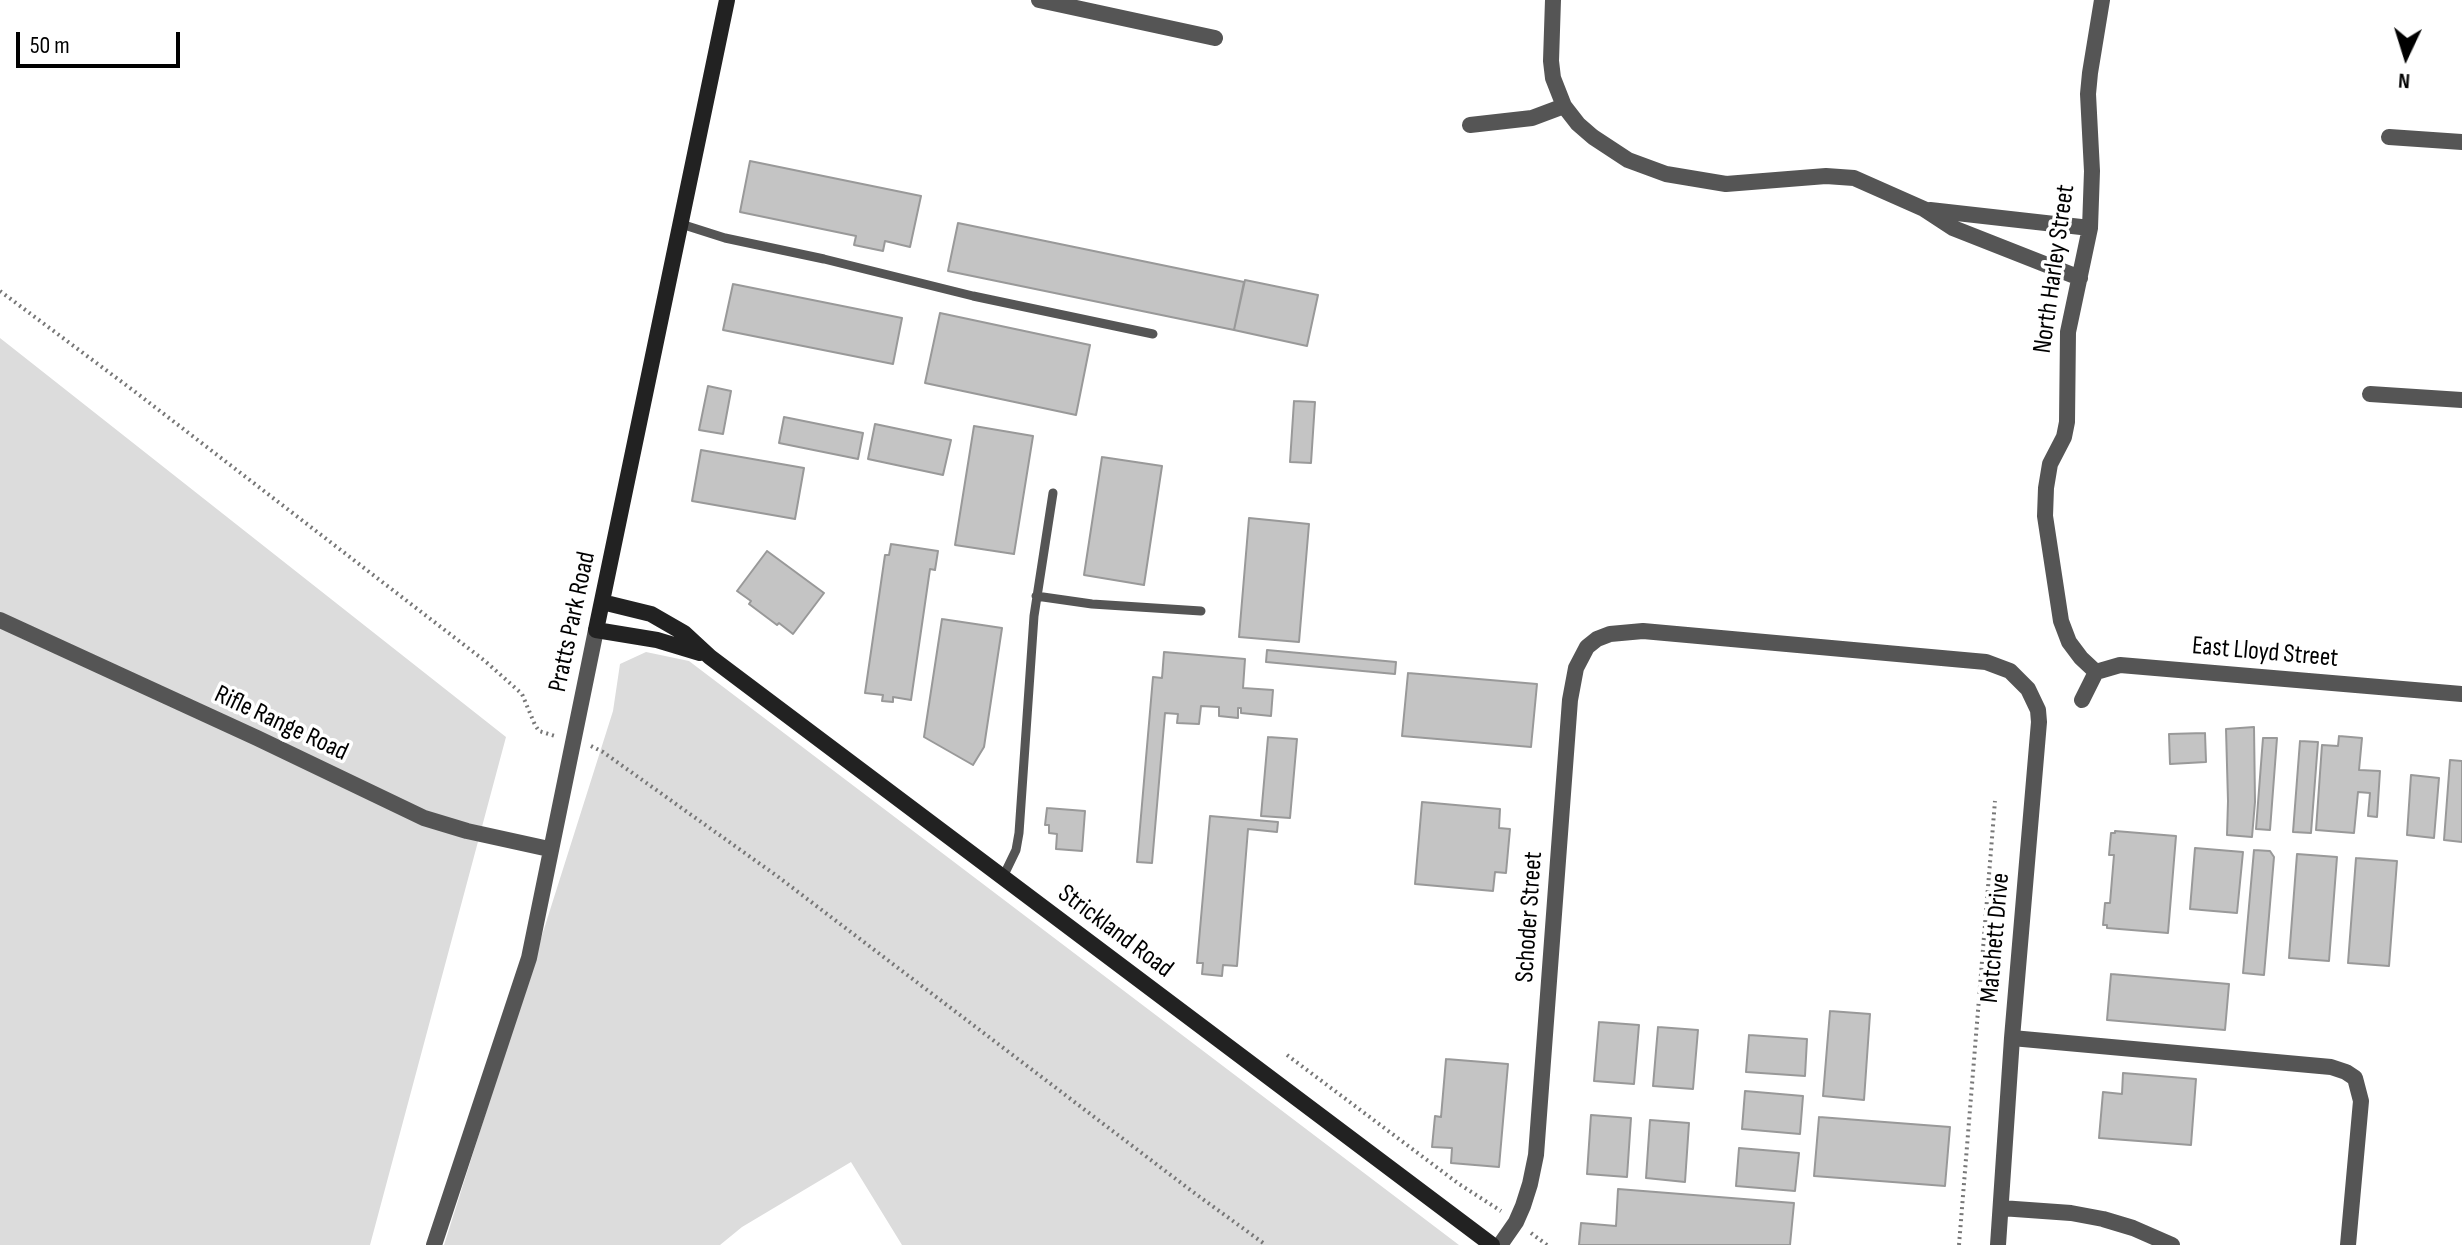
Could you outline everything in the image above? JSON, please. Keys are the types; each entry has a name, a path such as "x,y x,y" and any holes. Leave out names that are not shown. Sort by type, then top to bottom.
{"street":[{"name":"Pratts Park Road","path":"434,1245 529,958 549,849 727,0"},
{"path":"1039,0 1215,38"},
{"path":"1553,0 1551,61 1553,78 1564,106 1578,124 1628,160 1666,174 1726,184 1826,176 1854,178 1924,209 1967,234 2080,278"},
{"name":"North Harley Street","path":"2096,672 2069,642 2061,621 2045,516 2050,464 2064,437 2067,422 2068,332 2090,228 2092,196 2088,94 2101,0"},
{"path":"1470,125 1532,118 1564,106"},
{"path":"2389,137 2462,142"},
{"path":"1924,209 2090,228"},
{"path":"2370,394 2462,400"},
{"name":"Strickland Road","path":"602,602 636,609 684,633 710,657 1492,1245"},
{"name":"Rifle Range Road","path":"0,620 424,818 549,849"},
{"name":"Strickland Road","path":"596,630 657,640 710,657"},
{"name":"Schoder Street","path":"1500,1245 1516,1222 1530,1184 1536,1155 1572,685 1582,656 1597,639 1610,634 1643,631 1986,662"},
{"name":"Matchett Drive","path":"1986,662 2010,671 2020,679 2034,699 2039,722 1998,1245"},
{"name":"East Lloyd Street","path":"2096,672 2120,665 2462,694"},
{"path":"2082,700 2096,672"},
{"path":"2012,1038 2331,1067 2346,1072 2355,1078 2361,1101 2348,1245"},
{"path":"2001,1208 2071,1213 2103,1219 2172,1245"}],"lane":[{"path":"681,224 725,238 973,296 1153,334"},
{"path":"1003,877 1016,850 1019,833 1036,596 1053,493"},
{"path":"1036,596 1092,604 1201,611"}],"path":[{"path":"0,291 473,651 522,694 539,731 573,741"},
{"path":"603,752 777,876 1266,1245"},
{"path":"1959,1245 1995,801"},
{"path":"1287,1055 1459,1184 1487,1200 1547,1245"}],"shaded area":[{"path":"0,338 506,737 370,1245 0,1245"},
{"path":"646,652 689,661 1459,1245 902,1245 851,1162 742,1227 720,1245 444,1245 613,711 620,664"}],"building":[{"path":"750,161 921,196 910,247 885,241 883,251 854,245 856,236 740,212"},
{"path":"958,223 1244,282 1234,330 948,271"},
{"path":"1245,280 1318,295 1307,346 1234,330"},
{"path":"733,284 902,318 893,364 723,330"},
{"path":"940,313 1090,345 1076,415 925,383"},
{"path":"708,386 731,391 723,434 699,430"},
{"path":"1294,401 1315,402 1311,463 1290,462"},
{"path":"784,417 863,433 858,459 779,443"},
{"path":"875,424 951,440 943,475 868,459"},
{"path":"974,426 1033,436 1014,554 955,545"},
{"path":"701,450 804,468 795,519 692,501"},
{"path":"1102,457 1162,466 1144,585 1084,575"},
{"path":"1249,518 1309,524 1299,642 1239,637"},
{"path":"891,544 938,551 935,570 930,569 911,700 893,697 893,702 882,701 883,695 865,693 885,555 889,555"},
{"path":"767,551 824,593 793,634 749,604 751,601 737,591"},
{"path":"942,619 1002,628 984,747 973,765 924,737"},
{"path":"1267,650 1396,662 1395,674 1266,662"},
{"path":"1164,652 1245,659 1243,688 1273,690 1271,716 1241,713 1241,708 1238,708 1238,718 1219,716 1219,707 1201,706 1199,724 1177,723 1178,714 1165,713 1152,863 1137,862 1153,677 1162,678"},
{"path":"1408,673 1537,684 1531,747 1402,736"},
{"path":"2254,727 2252,837 2227,835 2226,729"},
{"path":"2205,733 2206,762 2170,764 2169,734"},
{"path":"2339,736 2362,738 2359,770 2380,771 2377,817 2368,816 2370,793 2358,792 2354,833 2316,830 2322,745 2338,746"},
{"path":"1268,737 1297,739 1290,818 1261,816"},
{"path":"2263,738 2277,738 2270,830 2256,829"},
{"path":"2300,741 2318,742 2311,833 2293,832"},
{"path":"2450,760 2462,761 2462,842 2444,840"},
{"path":"2411,775 2439,778 2434,838 2407,835"},
{"path":"1422,802 1500,809 1499,828 1510,829 1506,873 1495,872 1493,891 1415,884"},
{"path":"1047,808 1085,811 1082,851 1056,849 1057,834 1049,833 1049,825 1045,825"},
{"path":"1210,816 1278,822 1277,832 1248,829 1237,966 1223,965 1222,976 1202,974 1203,963 1197,963"},
{"path":"2111,833 2176,836 2168,933 2107,928 2103,925 2105,903 2110,903 2114,855 2109,855"},
{"path":"2195,848 2243,852 2237,913 2190,909"},
{"path":"2254,850 2270,851 2274,857 2264,975 2243,973"},
{"path":"2297,854 2337,857 2329,961 2289,958"},
{"path":"2356,858 2397,861 2389,966 2348,963"},
{"path":"2111,974 2229,984 2225,1030 2107,1020"},
{"path":"1830,1011 1870,1014 1864,1100 1823,1096"},
{"path":"1599,1022 1639,1025 1634,1084 1594,1081"},
{"path":"1658,1027 1698,1030 1693,1089 1653,1086"},
{"path":"1749,1035 1807,1039 1805,1076 1746,1072"},
{"path":"1446,1059 1508,1064 1499,1167 1451,1163 1452,1148 1432,1147 1435,1116 1441,1117"},
{"path":"2123,1073 2196,1079 2191,1145 2099,1138 2103,1092 2122,1094"},
{"path":"1745,1091 1803,1096 1800,1134 1742,1129"},
{"path":"1591,1115 1631,1118 1627,1177 1587,1174"},
{"path":"1819,1117 1950,1127 1945,1186 1814,1176"},
{"path":"1650,1120 1689,1123 1685,1182 1646,1178"},
{"path":"1739,1148 1799,1153 1795,1191 1736,1186"},
{"path":"1618,1189 1794,1203 1790,1245 1579,1245 1581,1223 1616,1226"}]}
